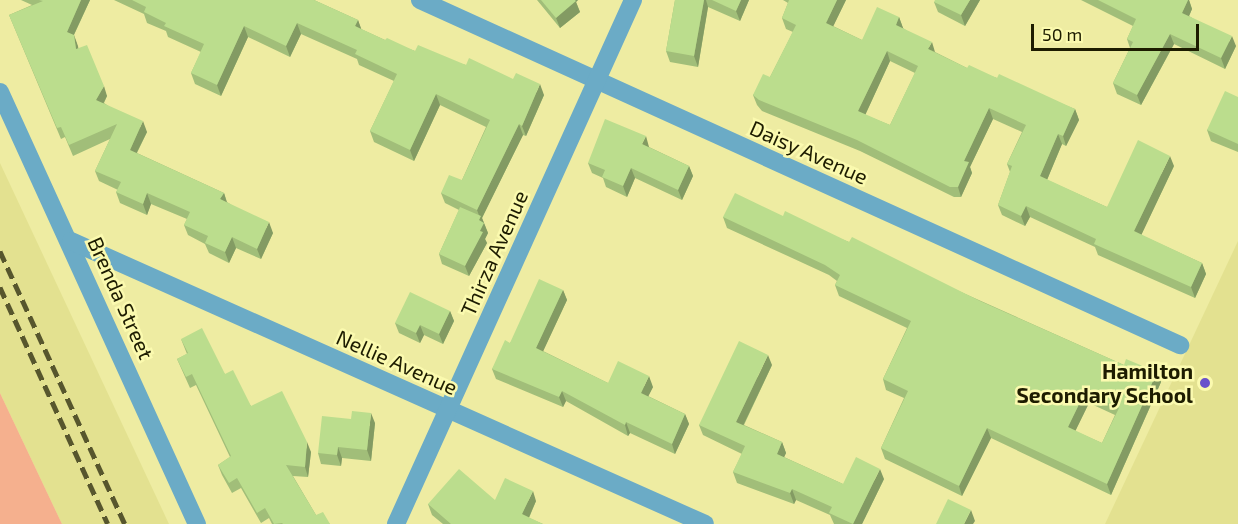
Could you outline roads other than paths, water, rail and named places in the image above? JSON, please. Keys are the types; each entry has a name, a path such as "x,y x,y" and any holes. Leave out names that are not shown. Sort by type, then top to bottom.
{"street":[{"name":"Daisy Avenue","path":"420,0 1180,345"},
{"name":"Thirza Avenue","path":"396,524 633,0"},
{"name":"Brenda Street","path":"0,92 71,241 198,524"},
{"name":"Nellie Avenue","path":"71,241 705,524"}],"railway":[{"path":"0,251 125,524"},
{"path":"0,287 108,524"}],"place":[{"name":"Hamilton Secondary School","path":"1205,383"}]}
